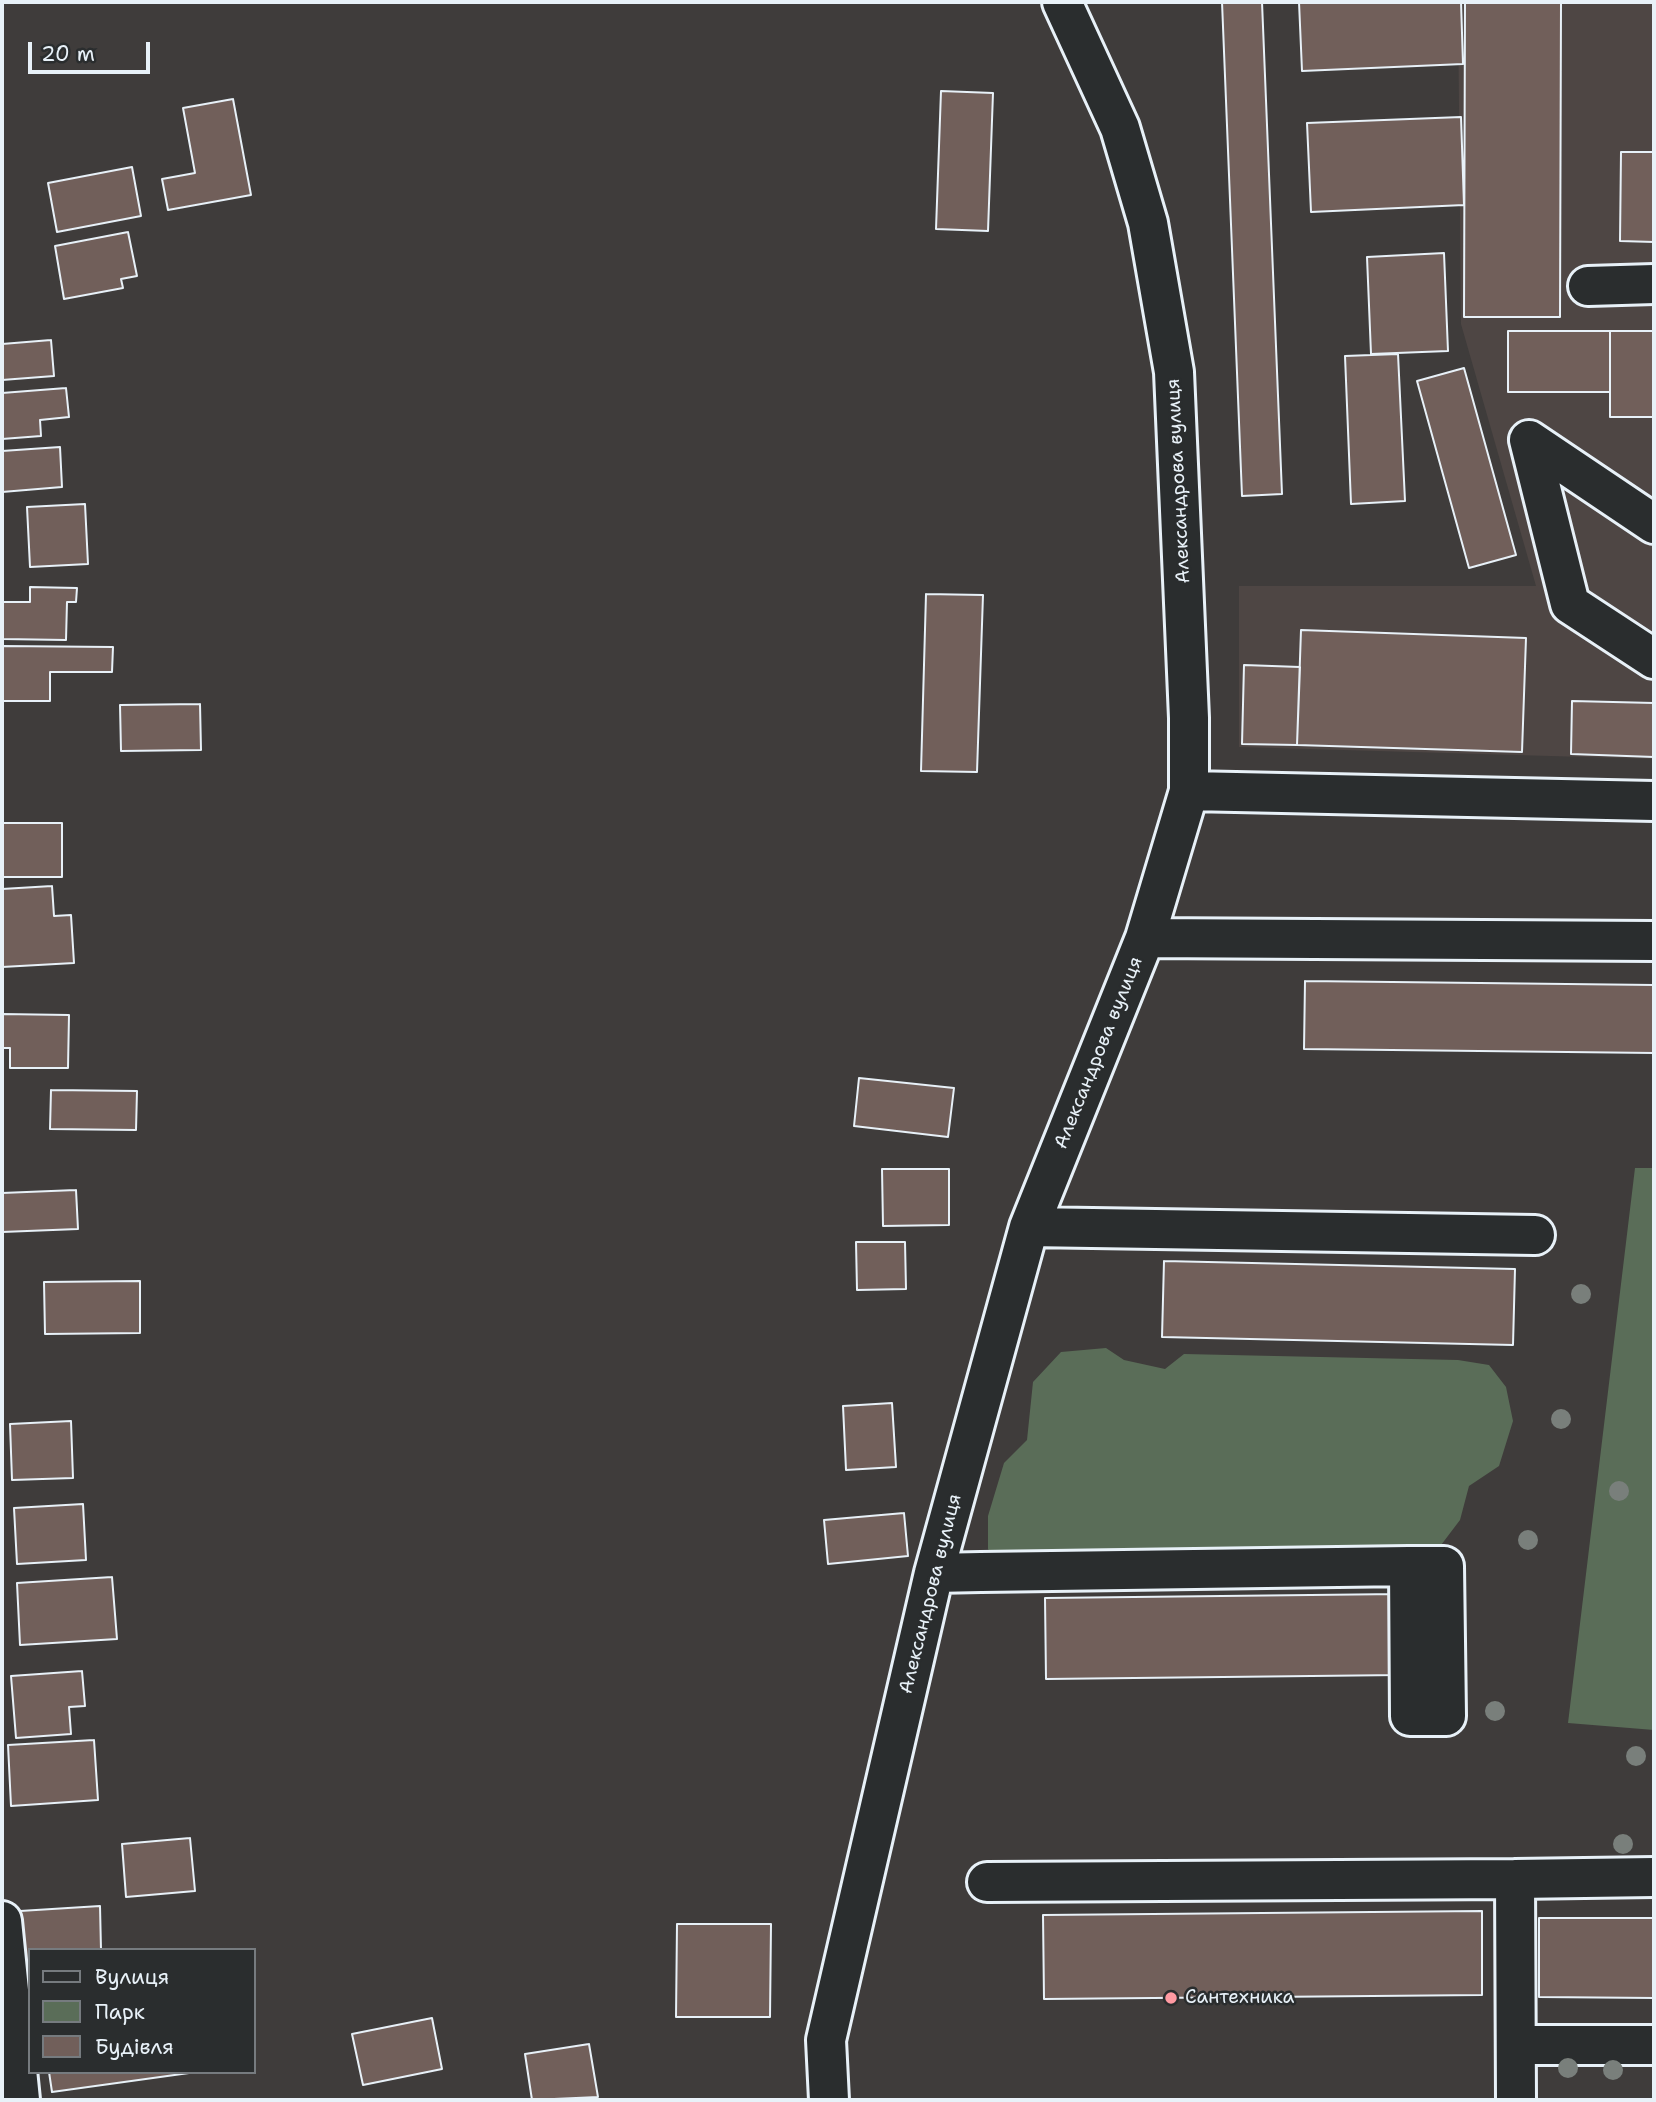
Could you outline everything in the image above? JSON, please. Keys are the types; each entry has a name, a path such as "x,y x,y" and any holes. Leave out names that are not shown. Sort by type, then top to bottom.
{"street":[{"name":"Александрова вулиця","path":"828,2100 826,2040 934,1573 1029,1227 1145,938 1189,791 1189,718 1174,372 1148,223 1120,128 1062,2"},
{"path":"1588,286 1654,284"},
{"path":"1654,524 1529,440 1570,604 1654,659"},
{"path":"1189,791 1654,801"},
{"path":"1145,938 1654,940"},
{"path":"1029,1227 1535,1235"},
{"path":"934,1573 1409,1566"},
{"path":"986,1882 1654,1877"},
{"path":"1515,1879 1516,2100"},
{"path":"2,1921 20,2100"},
{"path":"1516,2045 1654,2045"}],"shaded area":[{"path":"1458,2 1654,2 1654,759 1239,747 1239,586 1536,586 1461,324"}],"green space":[{"path":"1635,1168 1654,1168 1654,1730 1568,1723"},
{"path":"1106,1348 1124,1360 1165,1369 1184,1354 1458,1360 1489,1365 1506,1387 1513,1421 1499,1466 1469,1486 1460,1520 1435,1553 1000,1566 988,1549 988,1516 1004,1463 1027,1440 1033,1382 1061,1352"}],"building":[{"path":"1222,2 1262,2 1282,494 1242,496"},
{"path":"1299,2 1461,2 1463,64 1302,71"},
{"path":"1465,2 1561,2 1560,317 1464,317"},
{"path":"941,91 993,93 988,231 936,229"},
{"path":"233,99 251,195 168,210 162,179 195,173 183,108"},
{"path":"1461,117 1464,205 1311,212 1307,123"},
{"path":"1621,152 1654,152 1654,242 1620,241"},
{"path":"132,167 141,216 57,232 48,183"},
{"path":"128,232 137,276 121,279 123,288 64,299 55,246"},
{"path":"1444,253 1448,351 1371,354 1367,257"},
{"path":"1508,331 1610,331 1610,392 1508,392"},
{"path":"1610,331 1654,331 1654,417 1610,417"},
{"path":"51,340 54,376 2,380 2,344"},
{"path":"1398,354 1405,501 1351,504 1345,356"},
{"path":"1464,368 1516,555 1469,568 1417,381"},
{"path":"66,388 69,417 40,420 41,436 2,439 2,393"},
{"path":"60,447 62,487 2,492 2,451"},
{"path":"85,504 88,564 30,567 27,507"},
{"path":"30,587 77,588 76,602 67,602 66,640 2,639 2,602 30,602"},
{"path":"926,594 983,595 977,772 921,771"},
{"path":"1301,630 1526,638 1522,752 1297,745"},
{"path":"2,646 113,647 112,672 50,672 50,701 2,701"},
{"path":"1244,665 1300,667 1297,745 1242,744"},
{"path":"1572,701 1654,703 1654,757 1571,754"},
{"path":"200,704 201,750 121,751 120,705"},
{"path":"2,823 62,823 62,877 2,877"},
{"path":"52,886 54,916 71,915 74,963 2,967 2,889"},
{"path":"1305,981 1654,985 1654,1053 1304,1049"},
{"path":"2,1014 69,1015 68,1068 10,1068 10,1048 2,1048"},
{"path":"859,1078 954,1088 948,1137 854,1126"},
{"path":"51,1090 137,1091 136,1130 50,1129"},
{"path":"882,1169 949,1169 949,1225 883,1226"},
{"path":"76,1190 78,1229 2,1232 2,1193"},
{"path":"856,1242 905,1242 906,1289 857,1290"},
{"path":"1164,1261 1515,1269 1513,1345 1162,1337"},
{"path":"140,1281 140,1333 45,1334 44,1282"},
{"path":"892,1403 896,1467 846,1470 843,1406"},
{"path":"71,1421 73,1478 12,1480 10,1424"},
{"path":"83,1504 86,1560 17,1564 14,1508"},
{"path":"904,1513 908,1556 828,1564 824,1520"},
{"path":"112,1577 117,1639 20,1645 17,1583"},
{"path":"1399,1594 1400,1675 1046,1679 1045,1598"},
{"path":"82,1671 85,1706 69,1707 71,1734 16,1738 11,1676"},
{"path":"94,1740 98,1800 11,1806 8,1745"},
{"path":"190,1838 195,1891 126,1897 122,1844"},
{"path":"100,1906 101,1948 28,1948 28,2011 21,2011 20,1911"},
{"path":"1482,1911 1482,1995 1044,1999 1043,1915"},
{"path":"1539,1918 1654,1918 1654,1998 1539,1997"},
{"path":"677,1924 771,1924 770,2017 676,2017"},
{"path":"432,2018 442,2069 363,2085 352,2034"},
{"path":"589,2044 598,2097 532,2100 525,2054"},
{"path":"49,2074 182,2074 52,2092"}],"place":[{"name":"Сантехника","path":"1171,1998"}]}
